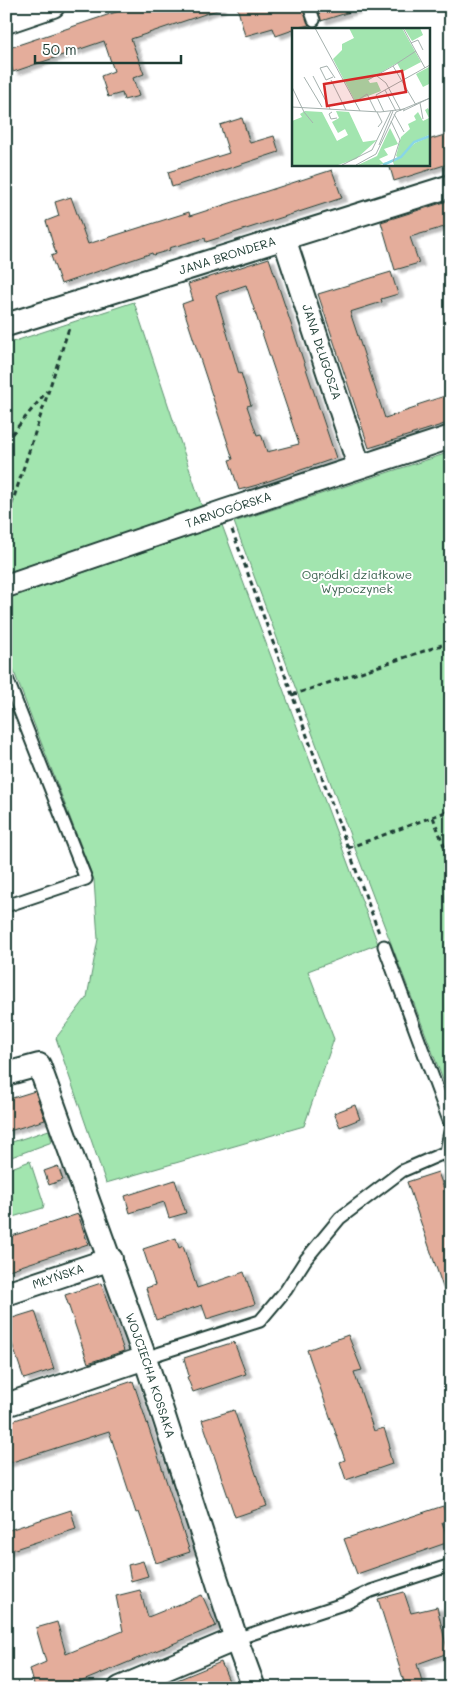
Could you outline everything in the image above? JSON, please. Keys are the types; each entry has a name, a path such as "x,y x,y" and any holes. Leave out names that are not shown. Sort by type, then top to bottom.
{"street":[{"path":"6,22 53,6"},
{"name":"JANA BRONDERA","path":"6,325 451,186"},
{"name":"JANA DŁUGOSZA","path":"284,238 360,466"},
{"name":"TARNOGÓRSKA","path":"6,586 225,510 451,438"},
{"name":"WOJCIECHA KOSSAKA","path":"6,1074 39,1065 111,1259 236,1639 254,1688"},
{"name":"MŁYŃSKA","path":"6,1294 111,1259"},
{"path":"6,1405 145,1358"},
{"path":"120,1688 236,1639"}],"lane":[{"path":"309,6 314,20"},
{"path":"6,676 86,880 6,906"},
{"path":"384,946 451,1126 446,1152 451,1164"},
{"path":"145,1358 260,1321 286,1290 306,1259 340,1218 402,1171 446,1152"},
{"path":"236,1639 346,1603 371,1591 451,1564"}],"path":[{"path":"6,522 78,303"},
{"path":"6,441 49,388"},
{"path":"225,510 384,946"},
{"path":"292,695 451,642"},
{"path":"348,848 451,810"},
{"path":"433,817 451,864"}],"green space":[{"path":"134,302 202,507 6,573 6,344"},
{"name":"Ogródki działkowe Wypoczynek","path":"451,452 451,1101 234,522"},
{"path":"222,525 378,944 308,971 334,1039 304,1126 106,1183 56,1038 87,997 98,939 94,880 6,651 6,599"},
{"path":"49,1130 52,1142 6,1159 6,1144"},
{"path":"30,1161 44,1204 43,1208 6,1219 6,1170"}],"building":[{"path":"134,6 219,6 220,9 131,39 144,74 133,78 139,96 124,100 122,93 108,97 101,76 114,71 104,41 13,72 6,49"},
{"path":"237,6 302,6 309,25 292,28 292,30 276,36 273,28 245,36"},
{"path":"317,6 356,6 356,10 321,21"},
{"path":"242,118 250,143 274,136 279,152 172,187 168,172 229,153 220,125"},
{"path":"451,133 451,163 394,181 389,165 430,165 430,139"},
{"path":"332,170 342,198 206,242 205,238 169,248 170,250 153,255 152,253 61,284 51,256 56,254 46,221 59,216 55,202 71,197 88,244 189,212 190,216"},
{"path":"451,200 451,225 410,237 419,263 395,270 381,222"},
{"path":"269,258 336,458 239,490 229,460 233,459 182,304 193,300 188,284","holes":["246,285 299,444 267,452 261,434 257,435 247,406 251,405 241,373 239,374 216,295"]},
{"path":"391,272 398,294 381,299 382,302 350,312 385,418 451,394 451,422 369,448 318,294"},
{"path":"35,1091 45,1120 6,1132 6,1100"},
{"path":"355,1105 360,1119 340,1127 334,1113"},
{"path":"58,1166 63,1180 49,1185 44,1171"},
{"path":"438,1172 451,1209 451,1302 448,1302 407,1182"},
{"path":"175,1180 186,1213 169,1218 164,1202 130,1213 125,1196"},
{"path":"78,1214 88,1244 6,1271 6,1238"},
{"path":"176,1238 179,1248 183,1246 197,1288 244,1272 255,1304 207,1319 202,1305 156,1320 146,1288 155,1285 143,1249"},
{"path":"101,1283 124,1351 88,1363 65,1295"},
{"path":"35,1311 54,1369 24,1379 6,1326 6,1320"},
{"path":"348,1335 362,1370 354,1372 374,1431 384,1428 390,1447 388,1448 392,1464 346,1480 340,1462 345,1460 307,1350"},
{"path":"234,1342 246,1374 193,1392 187,1377 189,1376 184,1358"},
{"path":"133,1381 190,1552 156,1563 139,1512 136,1513 109,1431 6,1464 6,1423"},
{"path":"234,1410 267,1506 235,1517 202,1420"},
{"path":"443,1506 448,1521 442,1522 449,1542 357,1574 344,1539"},
{"path":"71,1510 76,1529 6,1552 6,1531"},
{"path":"143,1561 148,1576 131,1581 128,1565"},
{"path":"140,1590 148,1617 202,1595 216,1626 66,1688 35,1688 30,1669 46,1662 36,1628 57,1622 66,1654 123,1631 116,1596"},
{"path":"404,1592 411,1613 437,1607 448,1653 417,1664 424,1688 406,1688 378,1599"},
{"path":"221,1662 232,1688 160,1688 160,1687"}]}
